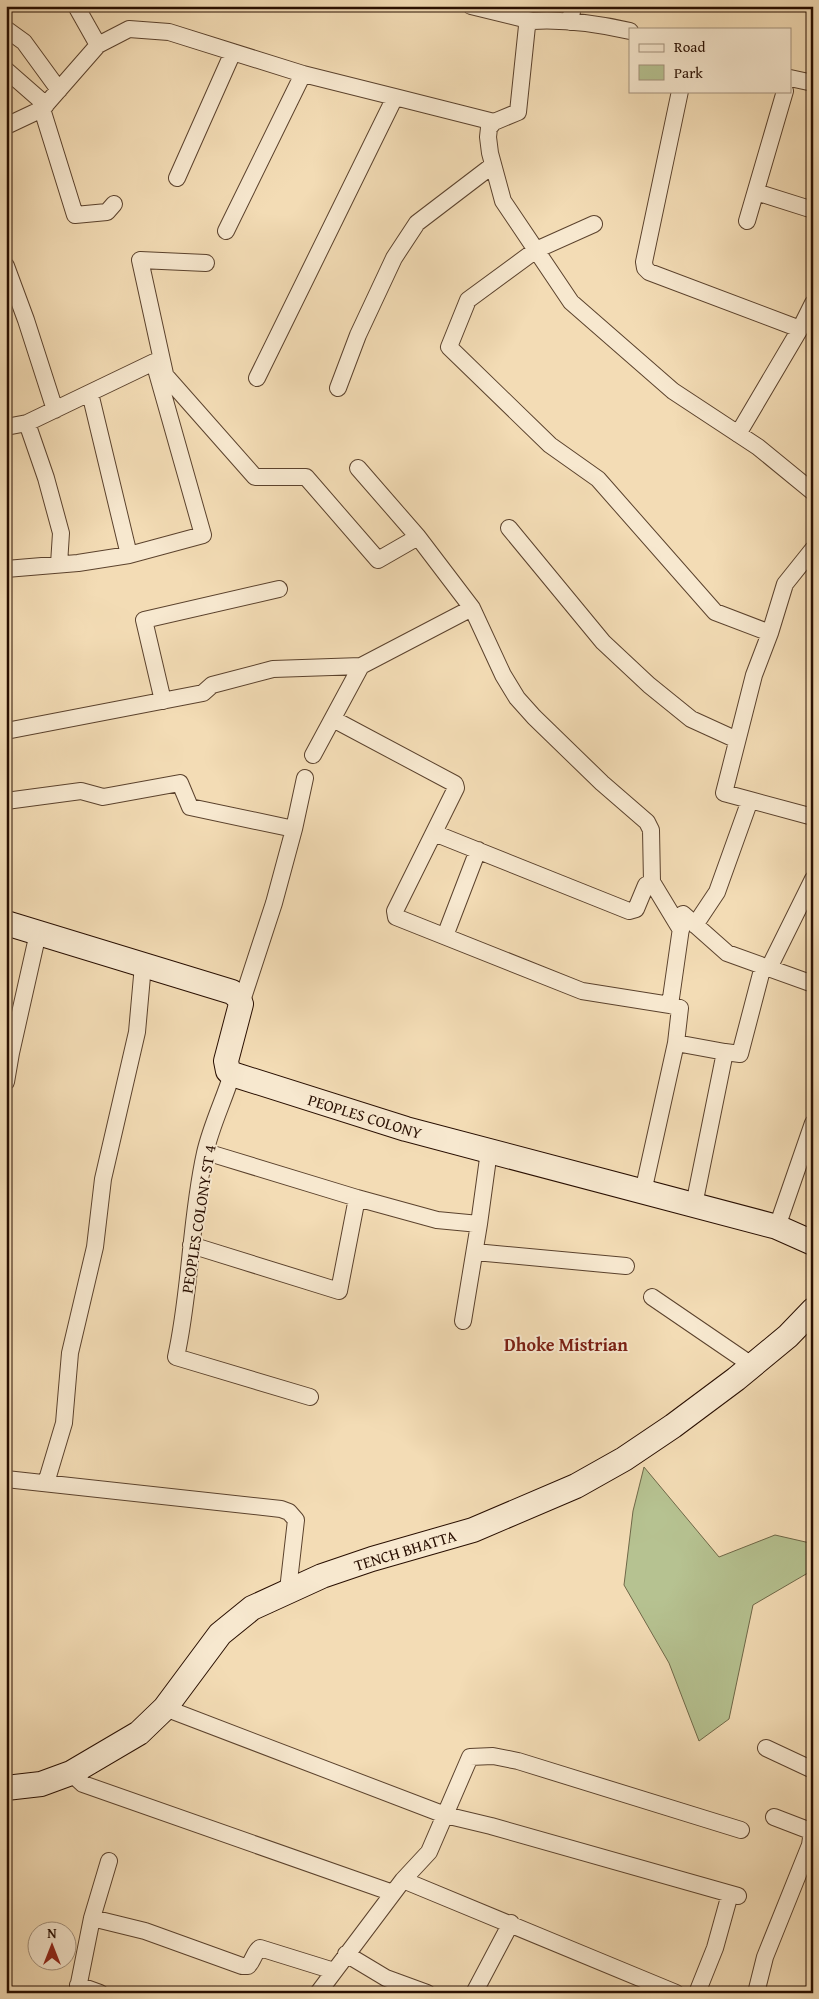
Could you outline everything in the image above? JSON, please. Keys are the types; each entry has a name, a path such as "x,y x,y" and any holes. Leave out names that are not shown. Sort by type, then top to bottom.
{"main road":[{"path":"6,923 232,992 238,997 241,1004 226,1062 228,1071 232,1074"},
{"name":"PEOPLES COLONY","path":"232,1074 406,1129 777,1227 813,1243"},
{"name":"TENCH BHATTA","path":"6,1788 40,1784 71,1773 139,1733 165,1708 220,1634 252,1608 322,1576 372,1559 473,1530 576,1486 624,1459 673,1426 753,1366 788,1336 813,1310"}],"street":[{"path":"76,6 98,45"},
{"path":"471,6 532,21 571,14 629,31"},
{"path":"532,21 527,26 518,112 494,122 489,128 488,137 493,165 503,201 571,302 673,391 758,447 813,492"},
{"path":"6,29 24,42 59,90"},
{"path":"10,119 44,107 98,45 129,30 169,32 303,74 494,122"},
{"path":"177,178 233,52"},
{"path":"6,70 44,107 75,215 108,212 114,204"},
{"path":"226,231 303,74"},
{"path":"792,78 813,83"},
{"path":"680,92 644,262 645,268 649,272 800,329"},
{"path":"747,221 785,92"},
{"path":"257,378 395,97"},
{"path":"338,388 358,335 394,258 418,223 493,165"},
{"path":"756,192 813,210"},
{"path":"594,224 536,250 468,300 449,347 550,445 598,479 714,612 770,634"},
{"path":"166,376 140,260 206,263"},
{"path":"6,266 26,320 55,410"},
{"path":"738,434 800,329 813,303"},
{"path":"154,362 255,477 306,477 378,560 418,538"},
{"path":"6,427 27,423 154,362"},
{"path":"6,569 129,555 203,535 154,362"},
{"path":"90,393 129,555"},
{"path":"27,423 46,478 61,533 59,564"},
{"path":"358,468 418,538 472,608 503,675 517,698 534,718 602,783 647,822 651,830 652,882 688,927 727,952 813,984"},
{"path":"509,528 603,642 648,684 692,720 737,740"},
{"path":"813,549 785,584 770,634 754,675 724,793 813,817"},
{"path":"163,700 144,620 279,589"},
{"path":"6,731 202,693 212,685 273,669 361,666 472,608"},
{"path":"313,755 361,666"},
{"path":"332,719 455,784 456,788 394,914 396,917 582,991 680,1008 676,1043 642,1192"},
{"path":"241,1004 274,903 294,829 305,778"},
{"path":"6,801 81,791 103,797 180,783 190,807 294,829"},
{"path":"670,1005 688,927 717,892 750,800"},
{"path":"434,833 629,911 636,909 646,885 652,882"},
{"path":"445,936 478,850"},
{"path":"676,1043 740,1054 766,967 813,879"},
{"path":"6,1082 38,933"},
{"path":"46,1483 64,1423 70,1353 95,1247 103,1179 138,1032 143,965"},
{"path":"694,1205 725,1052"},
{"name":"PEOPLES COLONY ST 4","path":"232,1074 206,1152 191,1245 181,1338 176,1357 310,1397"},
{"path":"777,1227 813,1123"},
{"path":"463,1321 490,1151"},
{"path":"206,1152 437,1220 479,1224"},
{"path":"191,1245 338,1291 357,1198"},
{"path":"475,1252 626,1266"},
{"path":"652,1297 753,1366"},
{"path":"6,1478 281,1509 289,1512 296,1520 288,1590"},
{"path":"165,1708 445,1815 529,1836 734,1895 697,1993"},
{"path":"766,1748 813,1770"},
{"path":"318,1993 403,1880 428,1852 470,1757 493,1756 518,1761 741,1830"},
{"path":"71,1773 83,1784 393,1893"},
{"path":"756,1993 765,1957 812,1839 774,1817"},
{"path":"100,1993 77,1989 92,1918 109,1861"},
{"path":"403,1880 676,1993"},
{"path":"92,1918 145,1931 242,1966 248,1966 252,1962 256,1951 260,1948 334,1971"},
{"path":"474,1993 511,1924"},
{"path":"346,1954 386,1978 427,1993"}],"green space":[{"path":"644,1467 719,1557 775,1535 810,1543 813,1570 753,1605 729,1719 699,1741 669,1663 624,1585 633,1511"}],"district":[{"name":"Dhoke Mistrian","path":"566,1344"}]}
